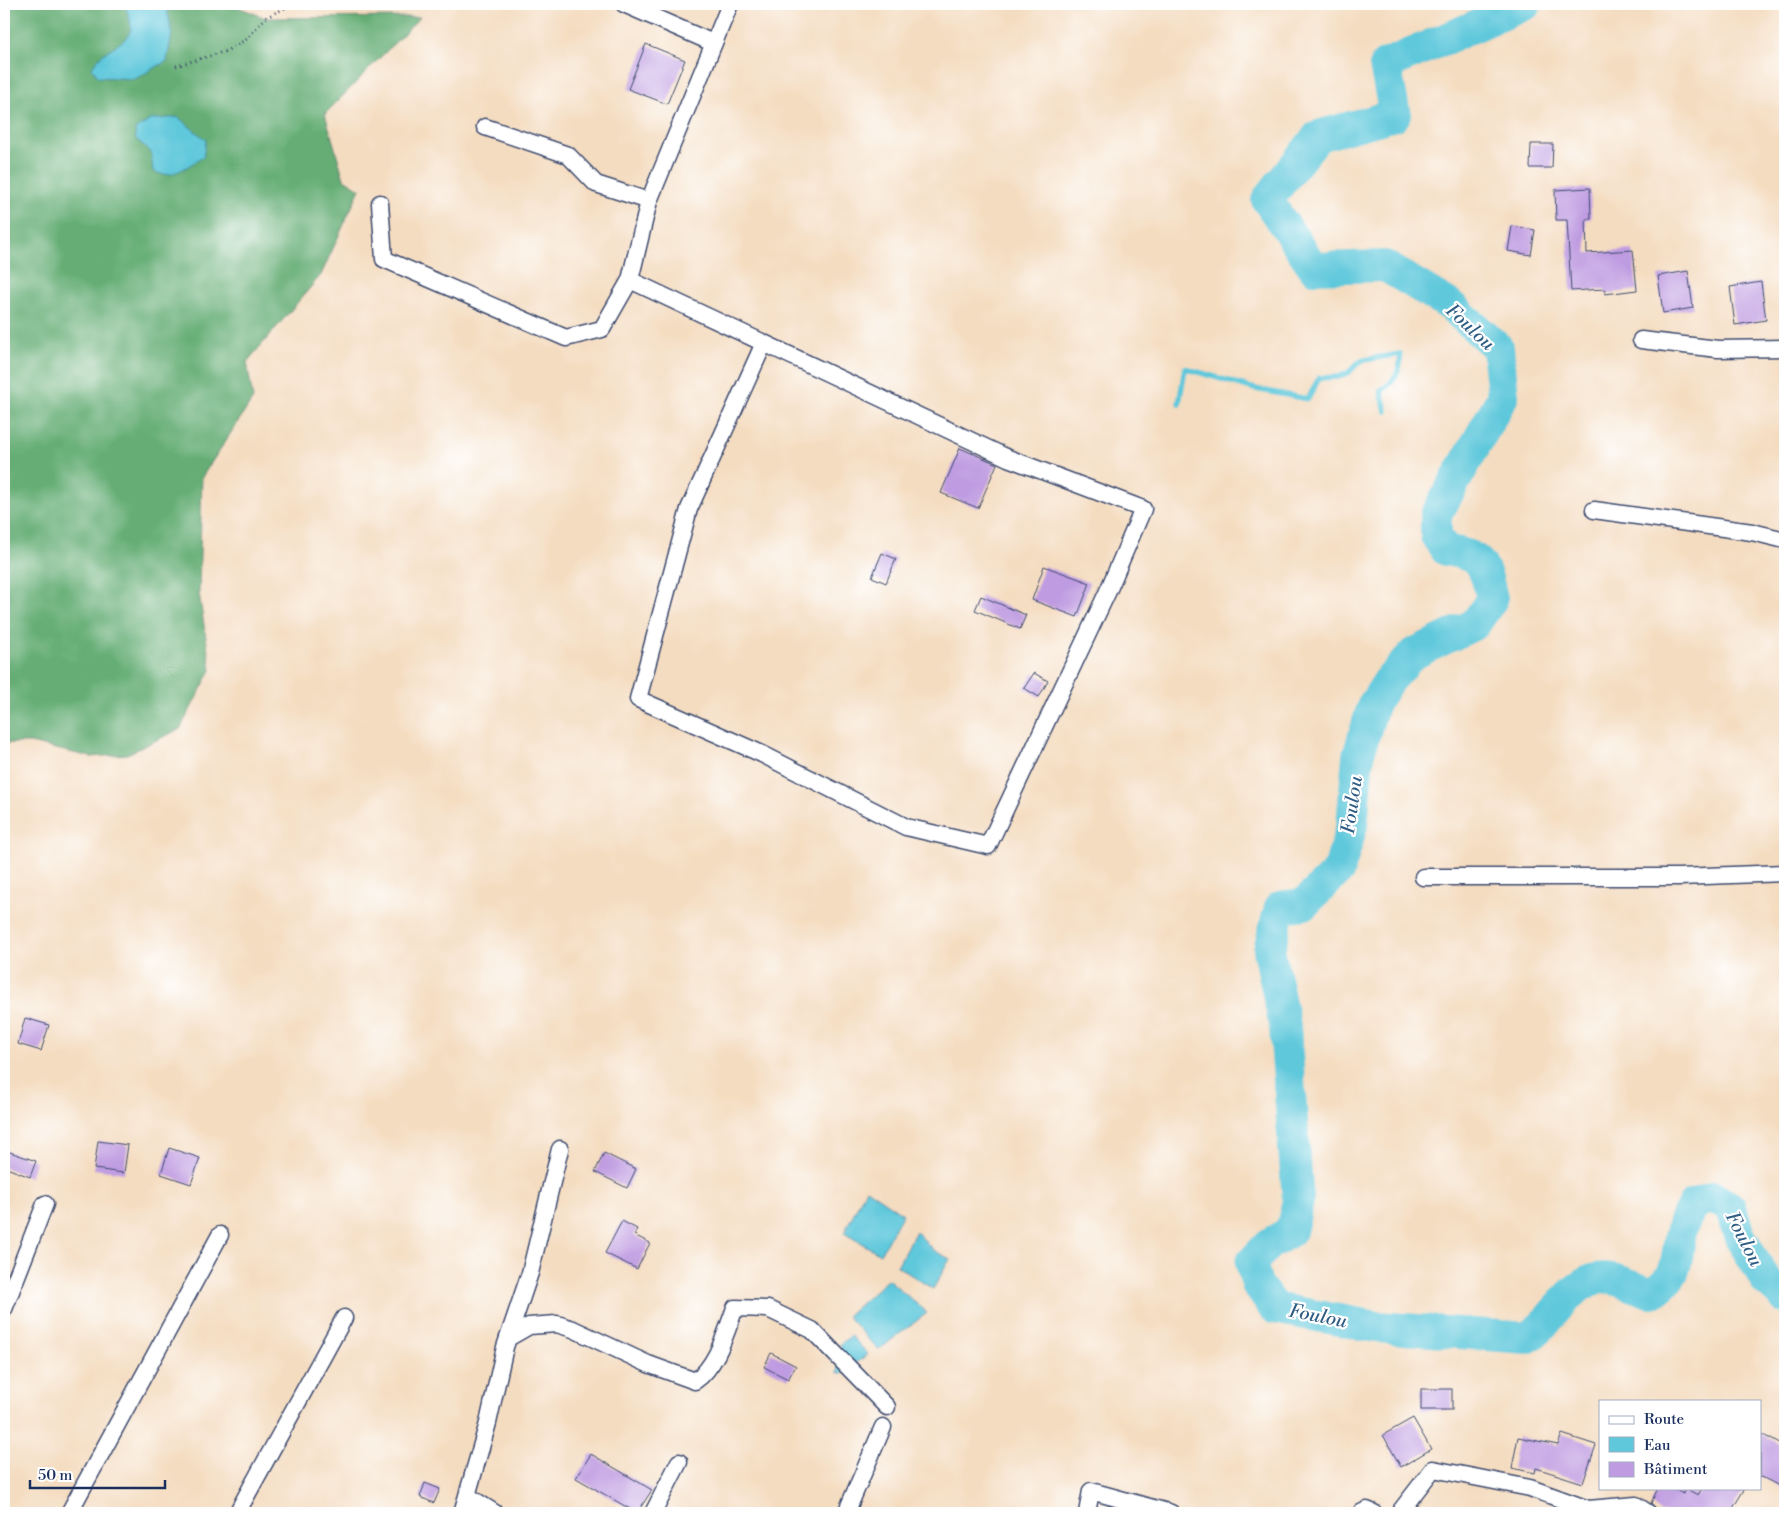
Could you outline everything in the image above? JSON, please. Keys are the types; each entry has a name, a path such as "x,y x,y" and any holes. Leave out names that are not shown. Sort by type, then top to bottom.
{"street":[{"path":"624,4 713,43"},
{"path":"380,203 384,259 566,338 602,329 630,280 648,201 730,4"},
{"path":"485,127 568,155 596,184 648,201"},
{"path":"630,280 764,343 1008,458 1143,509 1108,591 988,846 906,827 762,754 638,699 690,509 764,343"},
{"path":"1641,340 1718,349 1785,348"},
{"path":"1594,510 1752,532 1785,540"},
{"path":"1423,877 1679,877 1785,872"},
{"path":"462,1513 508,1338 530,1273 560,1149"},
{"path":"4,1309 45,1204"},
{"path":"69,1513 220,1235"},
{"path":"508,1338 529,1326 557,1324 573,1329 648,1364 695,1381 702,1376 719,1348 735,1308 768,1309 812,1330 887,1407"},
{"path":"237,1513 344,1318"},
{"path":"846,1513 883,1427"},
{"path":"653,1513 679,1462"},
{"path":"1399,1513 1433,1469 1530,1488 1588,1509 1636,1505 1648,1513"},
{"path":"1087,1513 1091,1491 1171,1513"},
{"path":"468,1496 495,1513"},
{"path":"1360,1513 1367,1510 1374,1513"}],"path":[{"path":"176,66 226,51 248,39 266,18 293,4"}],"green space":[{"path":"4,4 230,4 266,18 420,17 325,114 344,179 360,189 321,275 247,362 253,399 202,477 199,593 211,670 180,729 127,754 91,757 30,743 4,743"}],"water":[{"path":"124,4 166,4 172,33 167,61 135,79 98,77 92,68 99,58 128,36 131,29 130,18"},
{"path":"178,117 206,140 203,157 179,171 160,174 153,171 151,152 136,139 135,130 150,120"},
{"path":"866,1189 903,1214 880,1254 844,1233"},
{"path":"916,1231 933,1250 950,1259 933,1289 897,1266"},
{"path":"888,1279 927,1313 878,1350 847,1316"},
{"path":"851,1336 868,1354 844,1373 838,1373 841,1343"}],"building":[{"path":"646,44 685,60 667,104 628,89"},
{"path":"1531,144 1553,144 1552,168 1530,168"},
{"path":"1590,188 1591,219 1586,219 1587,253 1633,250 1637,290 1605,294 1605,289 1571,291 1567,220 1556,220 1555,190"},
{"path":"1512,226 1535,230 1531,255 1508,251"},
{"path":"1688,271 1693,308 1663,313 1658,276"},
{"path":"1761,282 1766,320 1735,325 1730,287"},
{"path":"960,448 997,464 978,508 941,493"},
{"path":"882,553 896,559 886,583 872,577"},
{"path":"1044,566 1090,583 1077,617 1032,600"},
{"path":"981,596 1026,615 1020,629 975,610"},
{"path":"1034,673 1048,681 1039,697 1024,688"},
{"path":"25,1018 49,1025 41,1051 18,1044"},
{"path":"98,1141 128,1145 124,1173 94,1169"},
{"path":"169,1148 200,1158 191,1184 161,1174"},
{"path":"4,1150 36,1161 30,1177 4,1167"},
{"path":"604,1153 636,1169 627,1188 595,1172"},
{"path":"622,1221 637,1229 634,1235 650,1243 637,1269 605,1253"},
{"path":"771,1353 796,1366 788,1379 764,1367"},
{"path":"1421,1389 1452,1389 1452,1410 1421,1410"},
{"path":"1413,1418 1431,1449 1401,1467 1383,1435"},
{"path":"1562,1434 1596,1445 1583,1483 1536,1468 1535,1473 1512,1468 1518,1437 1558,1445"},
{"path":"1762,1434 1785,1447 1785,1489 1762,1477"},
{"path":"591,1454 652,1490 637,1513 576,1478"},
{"path":"425,1483 440,1489 434,1503 420,1497"},
{"path":"1657,1490 1676,1490 1683,1494 1685,1490 1688,1490 1698,1495 1701,1490 1744,1490 1730,1513 1660,1513 1651,1503"}],"waterway":[{"name":"Foulou","path":"1526,4 1385,65 1395,115 1318,136 1267,200 1314,268 1385,266 1450,305 1498,348 1503,396 1436,515 1436,536 1446,550 1468,556 1480,564 1487,577 1492,599 1475,624 1413,654 1389,680 1373,705 1358,756 1352,825 1339,870 1304,904 1280,907 1269,950 1285,1027 1298,1201 1291,1231 1269,1244 1251,1263 1257,1284 1274,1308 1377,1327 1527,1338 1542,1326 1568,1297 1589,1281 1599,1278 1621,1281 1652,1293 1662,1286 1669,1279 1676,1265 1682,1228 1694,1204 1714,1197 1730,1207 1740,1237 1767,1282 1785,1298"},
{"path":"1179,404 1185,368 1255,389 1308,399 1319,378 1338,377 1348,373 1364,360 1400,354 1400,365 1396,375 1390,384 1381,390 1386,411"}]}
